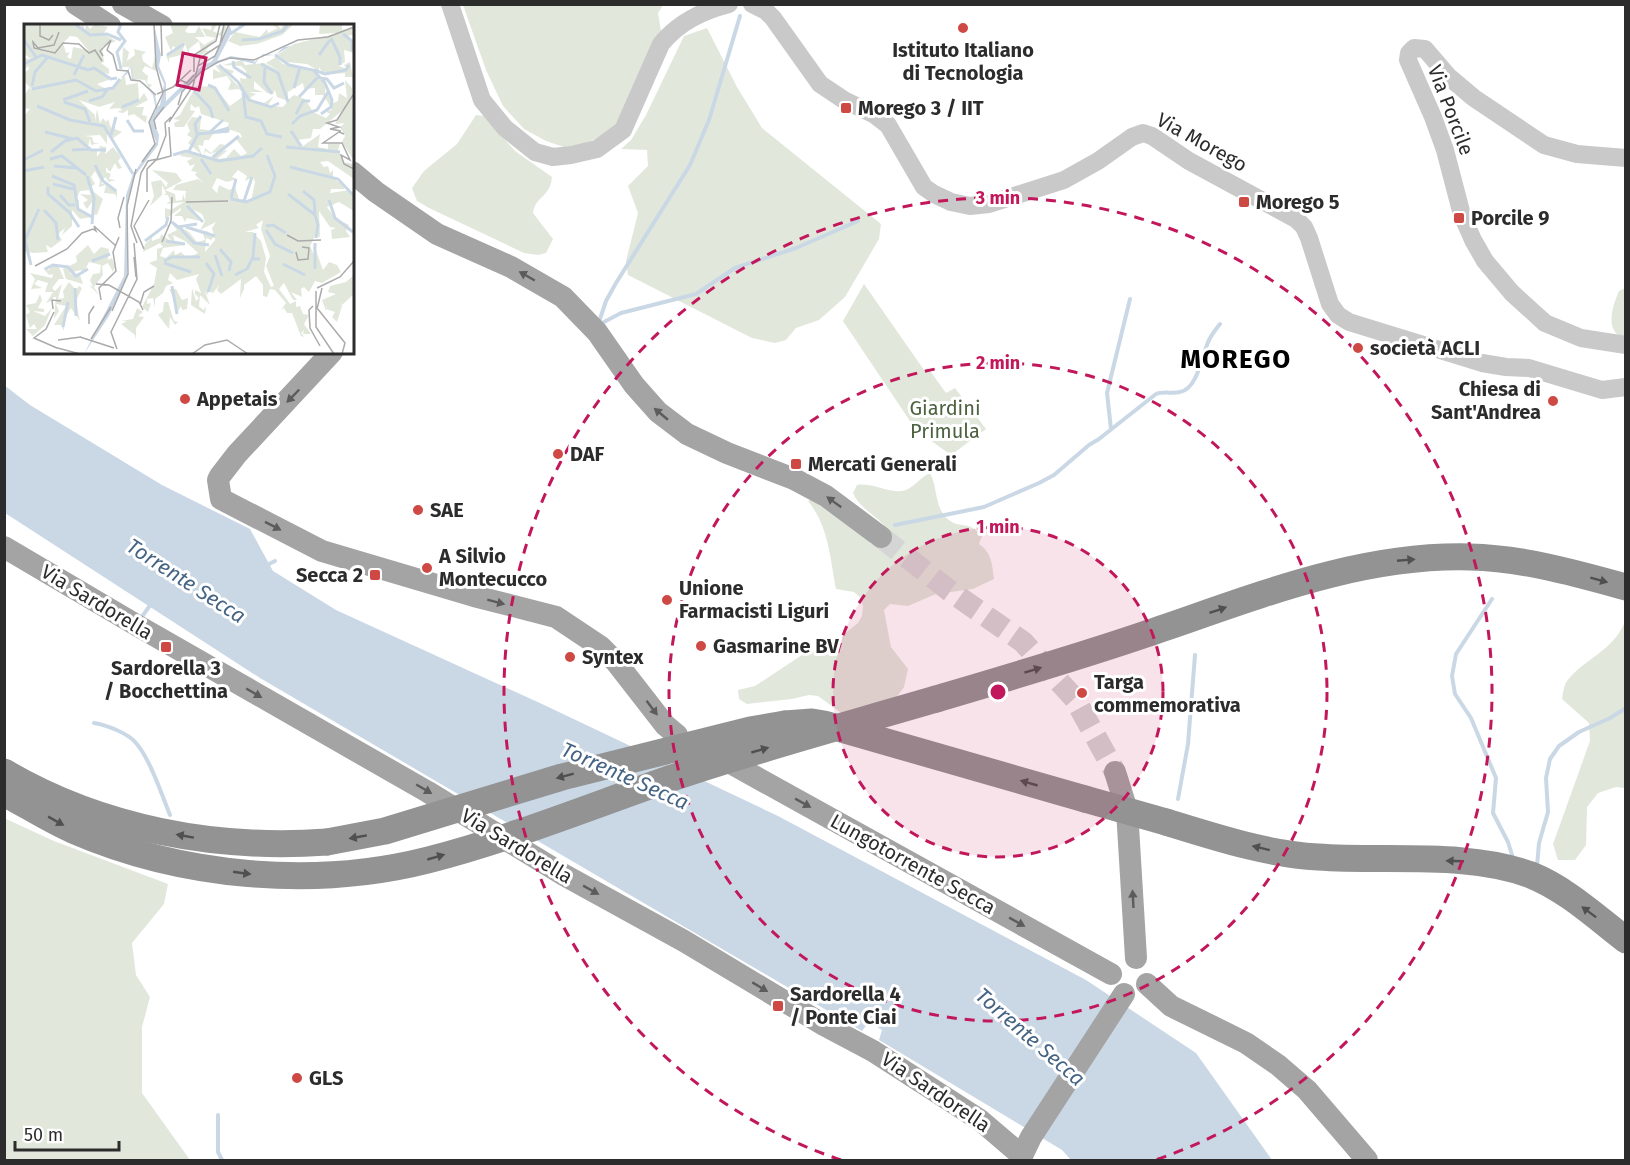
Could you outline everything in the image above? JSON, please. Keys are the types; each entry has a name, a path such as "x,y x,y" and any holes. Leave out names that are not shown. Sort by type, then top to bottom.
{"highway":[{"path":"4,793 71,829 115,846 171,863 261,875 323,874 383,869 428,860 484,843 708,766 1101,650 1294,584 1345,570 1400,560 1470,557 1550,567 1626,587"},
{"path":"4,772 83,809 157,831 224,842 298,844 344,840 385,831 562,777 750,730 812,722 1214,836 1282,853 1341,858 1471,862 1512,869 1551,885 1626,940"}],"main road":[{"path":"76,4 107,24"},
{"path":"123,4 158,24"},
{"path":"354,174 376,192 437,234 511,267 562,297 597,332 634,385 658,412 687,434 727,453 794,479 826,496 881,537"},
{"path":"330,354 237,454 220,476 218,480 221,499 322,551 474,596 556,617 601,647 616,662 664,725 677,735"},
{"name":"Via Sardorella","path":"4,547 428,792 564,875 873,1051 1024,1151"},
{"name":"Lungotorrente Secca","path":"715,754 1111,974"},
{"path":"1115,772 1127,810 1136,958"},
{"path":"1136,958 1148,968 1149,979 1144,989 1135,994 1124,994 1114,986 1111,974 1113,968 1120,960 1136,958"},
{"path":"1147,984 1171,1006 1246,1043 1278,1065 1307,1090 1367,1161"},
{"path":"1024,1151 1124,994"}],"street":[{"path":"450,4 482,100 505,128 535,152 553,157 597,149 623,130 661,45 670,33 692,18 729,4"},
{"name":"Via Morego","path":"752,4 766,11 773,18 820,84 844,100 875,115 888,125 921,182 927,190 943,199 970,206 996,202 1073,176 1098,162 1136,135 1149,134 1190,161 1296,219 1310,238 1333,309 1349,322 1452,355 1498,366 1539,370 1602,390 1626,387"},
{"name":"Via Porcile","path":"1626,158 1576,154 1544,145 1457,84 1425,49 1414,48 1409,53 1408,60 1445,150 1462,215 1485,261 1512,293 1545,323 1581,338 1626,345"}],"green space":[{"path":"463,5 663,5 658,13 661,31 623,119 610,132 587,143 564,147 546,141 524,129 503,106 486,70"},
{"path":"707,28 737,87 762,128 881,224 879,239 845,297 819,320 796,328 786,340 775,343 752,338 628,275 626,261 638,213 628,186 648,166 647,150 621,149 631,140 646,115 684,36"},
{"path":"476,115 484,116 515,151 552,177 549,189 537,203 533,213 553,239 546,253 538,255 524,253 417,201 412,188 424,171 457,144"},
{"name":"Giardini Primula","path":"864,284 924,370 928,368 946,393 955,388 986,429 951,455 916,430 843,321"},
{"path":"1625,288 1625,339 1614,331 1612,311 1619,291"},
{"path":"930,473 944,515 953,523 973,528 982,536 979,544 989,555 994,579 973,589 936,594 908,606 890,604 884,610 891,647 908,669 904,687 893,702 849,713 840,712 818,696 809,695 747,704 739,699 738,690 755,686 808,651 826,652 834,649 844,634 858,623 862,616 861,598 854,592 836,589 825,532 808,501 811,499 875,545 884,525 855,498 853,493 857,485 900,491 906,490"},
{"path":"1625,622 1625,788 1616,787 1598,793 1587,807 1586,845 1575,860 1558,860 1553,844 1590,741 1589,723 1562,699 1564,687 1574,673 1613,641"},
{"path":"4,818 54,841 168,884 164,904 132,943 136,975 150,997 142,1027 142,1093 190,1160 5,1160"}],"water":[{"name":"Torrente Secca","path":"4,385 30,405 162,485 250,529 273,571 336,610 542,704 778,816 1086,980 1196,1053 1272,1160 1071,1160 1062,1150 879,1040 882,1030 869,1022 862,1031 260,678 5,513"}],"waterway":[{"path":"600,319 606,301 616,283 690,165 709,120 740,16"},
{"path":"602,323 621,313 696,294 735,268 796,248 858,221"},
{"path":"1111,429 1107,393 1130,299"},
{"path":"895,525 984,507 1054,475 1156,394 1177,393 1191,385 1199,370 1209,340 1220,324"},
{"path":"265,566 275,561"},
{"path":"1492,599 1456,654 1452,676 1455,694 1471,718 1496,778 1493,813 1508,842 1513,858"},
{"path":"141,618 151,604"},
{"path":"1178,799 1188,744 1195,655"},
{"path":"1537,866 1539,843 1548,812 1546,778 1550,759 1559,746 1579,732 1626,708"},
{"path":"94,723 116,730 136,743 151,768 170,815"},
{"path":"218,1115 218,1152 222,1160"}],"tunnel":[{"path":"881,537 950,591 1023,642 1075,699 1115,772"}],"place":[{"name":"Istituto Italiano di Tecnologia","path":"963,28"},
{"name":"Morego 3 / IIT","path":"846,108"},
{"name":"Morego 5","path":"1244,202"},
{"name":"Porcile 9","path":"1459,218"},
{"name":"società ACLI","path":"1358,348"},
{"name":"Appetais","path":"185,399"},
{"name":"Chiesa di Sant'Andrea","path":"1553,401"},
{"name":"DAF","path":"558,454"},
{"name":"Mercati Generali","path":"796,464"},
{"name":"SAE","path":"418,510"},
{"name":"A Silvio Montecucco","path":"427,568"},
{"name":"Secca 2","path":"375,575"},
{"name":"Unione Farmacisti Liguri","path":"667,600"},
{"name":"Gasmarine BV","path":"701,646"},
{"name":"Sardorella 3 / Bocchettina","path":"166,647"},
{"name":"Syntex","path":"570,657"},
{"name":"Targa commemorativa","path":"1082,693"},
{"name":"Sardorella 4 / Ponte Ciai","path":"778,1006"},
{"name":"GLS","path":"297,1078"}],"district":[{"name":"MOREGO","path":"1236,359"}]}
